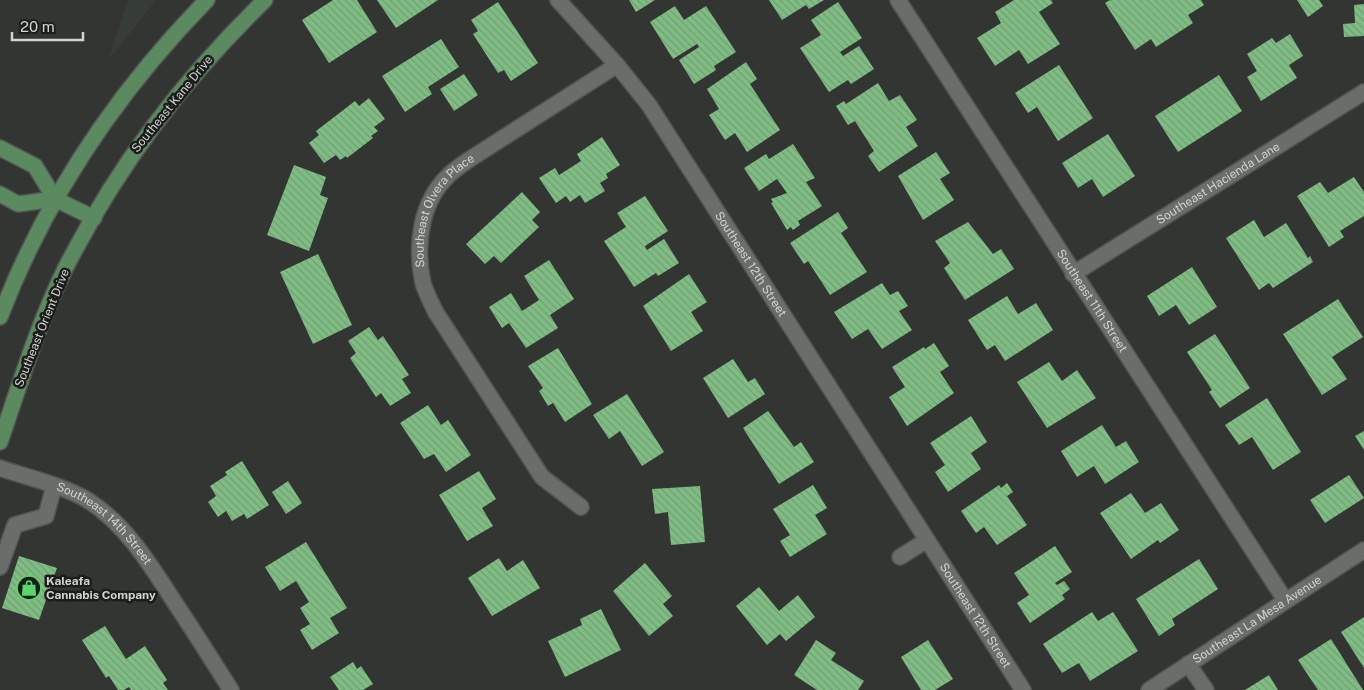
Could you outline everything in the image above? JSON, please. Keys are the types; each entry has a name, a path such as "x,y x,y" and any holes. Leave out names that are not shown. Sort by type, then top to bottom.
{"main road":[{"path":"0,317 28,250 55,199 120,100 183,24 207,0"},
{"name":"Southeast Kane Drive","path":"94,218 125,164 173,99 207,59 265,0"},
{"path":"0,148 35,166 55,199 94,218"},
{"path":"0,194 18,204 55,199"},
{"name":"Southeast Orient Drive","path":"0,442 29,356 48,308 66,269 94,218"}],"street":[{"name":"Southeast 12th Street","path":"558,0 617,65 649,105 1023,690"},
{"name":"Southeast 11th Street","path":"898,0 1285,600"},
{"name":"Southeast Olvera Place","path":"581,506 542,477 435,311 424,284 419,254 421,225 431,199 448,176 470,159 617,65"},
{"name":"Southeast Hacienda Lane","path":"1073,274 1364,92"},
{"name":"Southeast 14th Street","path":"0,468 54,486 89,501 112,518 153,569 231,690"},
{"path":"0,567 15,525 46,516 54,486"},
{"path":"900,557 927,540"},
{"name":"Southeast La Mesa Avenue","path":"1149,690 1364,550"},
{"path":"1188,664 1206,690"}],"shaded area":[{"path":"128,0 156,0 108,61"}],"building":[{"path":"333,0 357,0 377,32 329,63 302,20"},
{"path":"377,0 438,0 396,28"},
{"path":"629,0 655,0 636,12"},
{"path":"769,0 824,0 809,9 806,5 782,20"},
{"path":"1014,0 1051,0 1053,3 1039,12 1060,44 1028,64 1019,50 995,66 977,38 1001,23 995,12"},
{"path":"1110,0 1201,0 1204,5 1188,15 1193,23 1156,47 1151,39 1135,50 1105,3"},
{"path":"1297,0 1319,0 1323,6 1308,17"},
{"path":"498,2 538,63 511,81 504,70 498,73 473,34 478,31 471,20"},
{"path":"838,2 862,38 840,52 843,56 859,46 874,69 851,84 848,80 829,92 800,48 821,35 811,20"},
{"path":"1364,4 1364,36 1344,37 1343,24 1355,23 1354,5"},
{"path":"675,6 684,20 706,6 736,52 714,66 716,70 694,84 679,60 699,47 697,44 673,59 650,22"},
{"path":"1290,34 1303,56 1289,65 1297,78 1261,101 1247,77 1257,71 1247,54 1272,38 1276,43"},
{"path":"441,39 459,67 428,87 432,94 405,112 382,76"},
{"path":"746,62 757,79 750,84 780,130 747,152 735,133 725,140 709,115 719,109 707,89"},
{"path":"1059,65 1093,118 1058,141 1037,107 1028,113 1015,93"},
{"path":"464,74 478,95 454,111 440,89"},
{"path":"1219,75 1242,111 1178,152 1155,116"},
{"path":"878,83 889,101 900,95 917,120 906,127 918,146 879,172 868,156 874,151 855,121 848,125 836,106 844,101 846,104"},
{"path":"369,98 385,119 374,127 378,131 371,136 373,138 347,158 346,156 340,160 336,155 324,163 309,143 319,135 316,131 355,101 359,106"},
{"path":"1108,134 1135,176 1103,197 1092,179 1078,188 1062,163"},
{"path":"602,137 620,165 606,174 608,178 600,183 605,191 585,203 580,195 570,202 566,196 556,203 539,178 555,168 559,175 581,161 577,154"},
{"path":"793,144 815,178 806,182 822,206 798,221 800,225 793,230 791,227 787,230 771,203 773,202 771,199 787,193 777,179 759,191 744,168 766,154 769,159"},
{"path":"936,152 950,173 940,179 954,200 923,220 898,176"},
{"path":"294,165 326,177 320,195 328,198 309,251 267,235"},
{"path":"1354,177 1364,192 1364,216 1340,231 1344,237 1329,247 1297,196 1320,182 1328,193"},
{"path":"522,192 540,212 532,220 539,227 501,263 494,256 485,264 466,244"},
{"path":"645,196 668,231 645,246 647,250 664,239 679,263 658,276 656,273 634,287 604,241 626,227 617,213"},
{"path":"838,212 848,228 841,233 867,272 830,295 808,261 804,264 790,243"},
{"path":"1254,220 1264,237 1286,223 1308,258 1310,256 1313,262 1273,288 1269,283 1259,290 1226,238"},
{"path":"968,222 993,254 1001,249 1014,269 965,300 944,268 950,263 935,241"},
{"path":"318,254 352,325 313,344 280,272"},
{"path":"549,260 574,299 550,315 558,328 526,348 509,323 502,328 489,307 511,293 522,311 539,300 524,276"},
{"path":"1192,267 1217,307 1189,325 1176,305 1159,316 1147,296"},
{"path":"689,274 707,302 691,312 703,331 671,351 643,306"},
{"path":"882,283 890,295 898,291 908,306 899,311 912,330 882,349 868,329 852,339 834,312"},
{"path":"1007,296 1018,314 1036,303 1053,330 1005,361 995,345 987,350 968,320"},
{"path":"1338,299 1363,337 1332,357 1347,379 1322,395 1283,334"},
{"path":"369,327 378,340 383,336 409,375 402,379 411,393 390,406 381,393 376,397 350,358 356,353 348,341"},
{"path":"1215,334 1250,388 1220,408 1209,392 1212,390 1187,352"},
{"path":"934,343 949,366 940,372 954,393 907,426 889,397 905,387 892,367"},
{"path":"558,348 592,404 565,422 553,403 548,406 539,391 543,388 528,366"},
{"path":"733,359 748,382 755,378 765,394 728,418 703,378"},
{"path":"1049,362 1062,381 1077,370 1096,398 1047,428 1017,382"},
{"path":"627,394 664,452 642,466 620,431 609,439 593,415"},
{"path":"1267,398 1301,452 1273,470 1252,437 1239,445 1225,425"},
{"path":"428,405 441,425 448,420 471,455 446,472 434,454 424,459 400,423"},
{"path":"768,411 794,447 801,442 814,462 779,484 743,428"},
{"path":"971,416 987,442 971,453 981,469 948,492 935,472 945,465 930,443"},
{"path":"1102,425 1116,447 1126,441 1139,462 1105,484 1094,466 1077,477 1061,451"},
{"path":"1364,431 1364,450 1355,436"},
{"path":"242,461 269,505 247,519 244,514 232,521 226,511 218,517 208,502 216,496 210,486 227,475 225,472"},
{"path":"479,471 496,499 482,508 493,526 467,541 439,495"},
{"path":"1349,475 1364,498 1325,523 1310,500"},
{"path":"288,481 302,503 286,514 272,492"},
{"path":"1007,483 1013,492 1007,496 1027,525 997,545 984,527 976,533 961,511 999,485 1001,488"},
{"path":"813,485 827,508 815,515 827,534 790,557 780,541 790,535 773,509"},
{"path":"700,486 705,542 671,545 668,512 655,514 652,489"},
{"path":"1131,493 1145,513 1161,503 1179,530 1160,543 1158,540 1131,559 1100,513"},
{"path":"306,542 347,608 330,618 339,633 312,650 300,630 310,624 300,608 309,602 296,581 280,591 265,567"},
{"path":"1055,546 1072,572 1055,583 1057,585 1064,581 1070,589 1062,595 1065,599 1030,623 1017,603 1029,595 1014,573"},
{"name":"Kaleafa Cannabis Company","path":"19,556 57,568 39,620 2,608"},
{"path":"499,558 507,571 523,560 540,588 492,616 468,578"},
{"path":"1199,559 1218,589 1172,619 1175,625 1159,636 1136,599"},
{"path":"645,563 672,596 663,604 673,616 649,636 613,591"},
{"path":"759,587 779,611 798,595 815,617 786,641 780,634 767,645 736,606"},
{"path":"601,609 621,650 565,677 548,641 582,625 580,619"},
{"path":"1092,612 1098,621 1113,612 1138,651 1090,681 1079,663 1062,673 1043,644"},
{"path":"1364,617 1364,668 1341,632"},
{"path":"105,626 126,659 145,646 167,680 163,683 168,690 131,690 129,687 124,690 118,690 109,676 106,678 82,640"},
{"path":"1331,639 1363,690 1318,690 1298,660"},
{"path":"816,640 836,653 831,660 864,681 858,690 817,690 794,675"},
{"path":"928,640 953,679 935,690 921,690 901,657"},
{"path":"353,662 357,669 361,666 373,684 363,690 339,690 330,677"},
{"path":"1269,675 1278,690 1245,690"}],"place":[{"name":"Kaleafa Cannabis Company","path":"29,588"}]}
